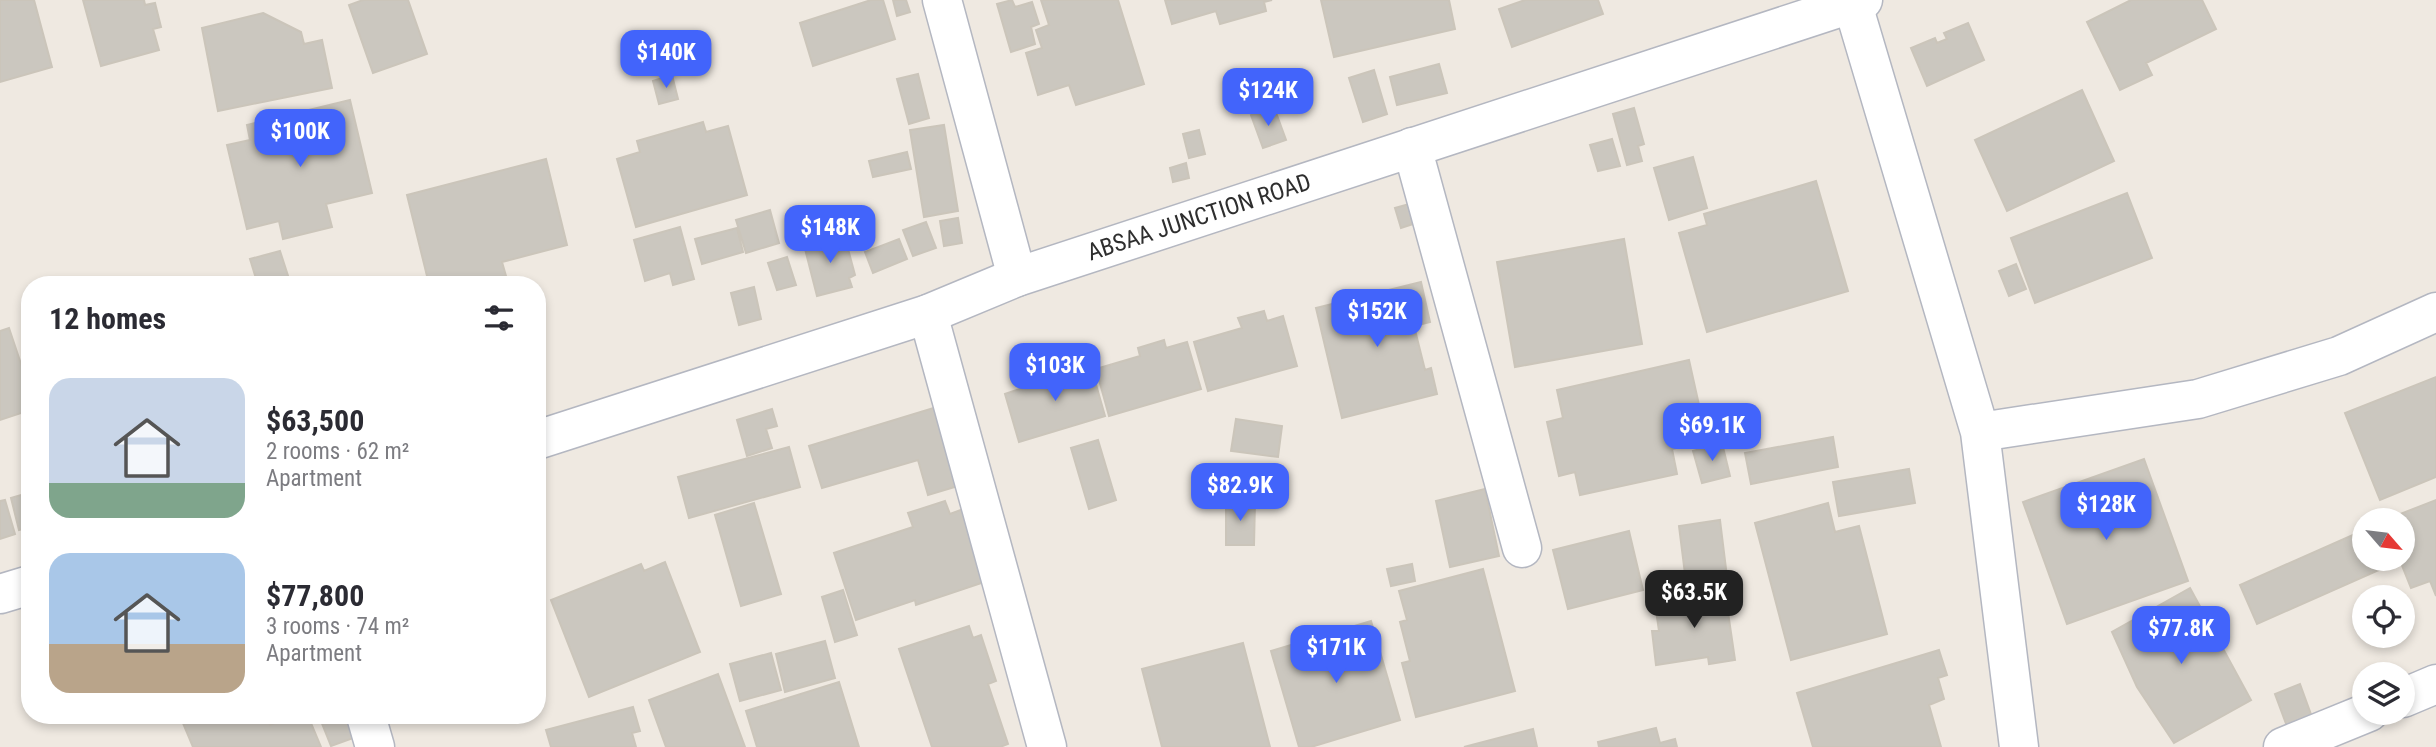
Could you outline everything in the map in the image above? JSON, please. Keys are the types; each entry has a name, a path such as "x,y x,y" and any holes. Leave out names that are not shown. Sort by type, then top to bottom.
{"street":[{"path":"942,0 1017,276"},
{"path":"1858,2 1979,432 2019,747"},
{"name":"ABSAA JUNCTION ROAD","path":"546,437 928,314 1017,276 1858,2"},
{"path":"1412,147 1522,548"},
{"path":"1979,432 2198,399 2340,356 2436,312"},
{"path":"928,314 1047,747"},
{"path":"0,594 21,588"},
{"path":"2415,693 2436,684"},
{"path":"2283,747 2352,719"},
{"path":"368,724 375,747"}],"building":[{"path":"0,0 34,0 52,67 0,82"},
{"path":"83,0 144,0 145,5 155,3 161,27 153,29 159,50 101,66"},
{"path":"363,0 408,0 427,54 373,73 349,5"},
{"path":"871,0 883,0 895,39 813,66 800,23"},
{"path":"893,0 906,0 910,12 897,16"},
{"path":"1012,0 1015,7 1032,2 1039,24 1031,27 1035,44 1011,52 997,4"},
{"path":"1041,0 1118,0 1144,84 1076,105 1069,85 1038,95 1026,53 1042,48 1036,30 1049,25"},
{"path":"1165,0 1272,0 1264,2 1266,11 1220,24 1216,11 1172,24"},
{"path":"1321,0 1449,0 1455,29 1334,57"},
{"path":"1525,0 1598,0 1603,14 1512,47 1499,9"},
{"path":"2131,0 2202,0 2216,29 2146,63 2152,75 2120,90 2087,22"},
{"path":"263,13 301,32 304,44 322,40 332,88 218,111 202,28"},
{"path":"1968,23 1984,60 1927,86 1911,48 1935,38 1937,43 1947,39 1944,33"},
{"path":"1439,64 1447,93 1397,105 1390,77"},
{"path":"1374,70 1387,114 1363,122 1349,78"},
{"path":"918,74 929,118 909,124 897,79"},
{"path":"672,75 678,99 659,104 653,81"},
{"path":"2082,90 2114,161 2007,211 1975,140"},
{"path":"350,100 372,193 326,204 332,227 283,239 279,221 247,229 227,145 250,140 247,125"},
{"path":"1274,107 1286,140 1263,148 1251,115"},
{"path":"1634,108 1644,144 1638,146 1642,161 1627,165 1613,114"},
{"path":"703,122 706,132 728,126 747,195 636,227 617,159 640,152 637,141"},
{"path":"944,125 958,211 924,217 910,130"},
{"path":"1199,130 1205,154 1189,158 1183,134"},
{"path":"1612,139 1620,166 1598,171 1590,145"},
{"path":"907,152 911,169 873,177 869,161"},
{"path":"1693,157 1707,208 1669,220 1654,168"},
{"path":"546,159 567,245 502,262 506,276 427,276 407,195"},
{"path":"1186,163 1189,178 1173,182 1170,168"},
{"path":"1816,181 1848,291 1707,332 1679,233 1707,225 1704,214"},
{"path":"2127,193 2152,258 2035,303 2011,238"},
{"path":"1413,203 1419,222 1401,228 1395,208"},
{"path":"770,210 779,243 746,253 736,220"},
{"path":"958,218 962,243 944,246 940,221"},
{"path":"926,222 936,248 913,256 903,230"},
{"path":"680,227 694,279 673,285 670,273 645,281 634,240"},
{"path":"737,228 743,252 702,264 695,239"},
{"path":"844,234 855,275 849,278 852,287 817,296 804,245"},
{"path":"899,239 907,259 873,273 865,252"},
{"path":"1624,239 1642,344 1515,367 1497,262"},
{"path":"280,251 288,276 255,276 250,259"},
{"path":"787,257 796,285 777,290 768,263"},
{"path":"2016,264 2026,289 2009,296 1999,271"},
{"path":"1421,282 1430,322 1414,326 1425,370 1431,368 1437,394 1342,418 1316,308"},
{"path":"754,287 761,319 739,325 731,293"},
{"path":"1264,311 1267,321 1283,316 1297,366 1208,391 1194,342 1242,328 1238,318"},
{"path":"9,328 21,364 21,413 0,420 0,331"},
{"path":"1164,340 1166,348 1187,342 1201,389 1109,416 1096,369 1140,356 1138,348"},
{"path":"1689,360 1707,441 1672,449 1677,474 1580,495 1575,472 1559,476 1547,422 1563,418 1557,390"},
{"path":"1061,366 1064,375 1091,367 1105,416 1019,442 1005,394 1038,383 1035,374"},
{"path":"2436,377 2436,477 2380,500 2345,413"},
{"path":"937,407 971,482 928,495 918,460 822,488 809,446"},
{"path":"772,409 777,426 766,429 772,448 747,456 737,420"},
{"path":"1236,419 1282,426 1278,457 1231,451"},
{"path":"1833,437 1838,467 1751,484 1745,453"},
{"path":"1098,440 1116,500 1089,509 1071,448"},
{"path":"1722,443 1730,476 1702,483 1693,451"},
{"path":"789,447 800,487 689,518 678,477"},
{"path":"2144,459 2188,581 2067,624 2023,502"},
{"path":"1909,469 1915,503 1839,516 1833,482"},
{"path":"1485,489 1499,556 1450,567 1436,501"},
{"path":"21,495 21,529 19,530 11,498"},
{"path":"5,500 15,534 0,539 0,501"},
{"path":"2436,500 2436,596 2430,581 2415,587 2410,585 2404,571 2415,571 2415,508"},
{"path":"945,501 950,514 966,508 990,580 916,605 915,600 856,620 834,553 913,527 908,513"},
{"path":"1226,502 1255,502 1254,545 1226,545"},
{"path":"754,503 781,594 741,606 715,515"},
{"path":"1828,503 1835,532 1859,526 1887,634 1791,660 1755,523"},
{"path":"1720,520 1727,577 1686,582 1679,526"},
{"path":"1629,531 1643,590 1568,609 1553,550"},
{"path":"2352,535 2352,571 2377,571 2257,624 2240,585"},
{"path":"665,562 700,652 589,697 551,600 641,564 644,571"},
{"path":"1412,564 1415,581 1391,586 1387,569"},
{"path":"1483,569 1515,691 1416,717 1402,663 1410,661 1400,622 1407,620 1399,591"},
{"path":"2190,588 2251,700 2174,743 2137,687 2112,632"},
{"path":"843,590 857,635 835,642 822,597"},
{"path":"1725,592 1735,660 1709,664 1708,657 1656,665 1652,631 1659,631 1655,603"},
{"path":"1371,621 1400,720 1311,747 1299,747 1271,651"},
{"path":"969,626 973,638 981,635 996,681 988,684 1008,744 1000,747 932,747 899,649"},
{"path":"825,641 835,678 785,692 776,654"},
{"path":"1243,643 1270,747 1162,747 1142,669"},
{"path":"1939,650 1947,675 1938,678 1944,699 1929,705 1941,747 1813,747 1797,693"},
{"path":"771,653 781,690 740,701 730,664"},
{"path":"718,674 745,747 666,747 649,700"},
{"path":"839,682 859,747 757,747 746,711"},
{"path":"2300,684 2313,720 2288,729 2275,694"},
{"path":"633,707 640,731 632,733 636,747 551,747 546,730"},
{"path":"183,724 311,724 321,747 193,747"},
{"path":"322,724 355,724 359,736 331,746"},
{"path":"1656,728 1660,743 1675,739 1677,747 1599,747 1598,742"},
{"path":"1533,729 1537,747 1464,747"}]}
